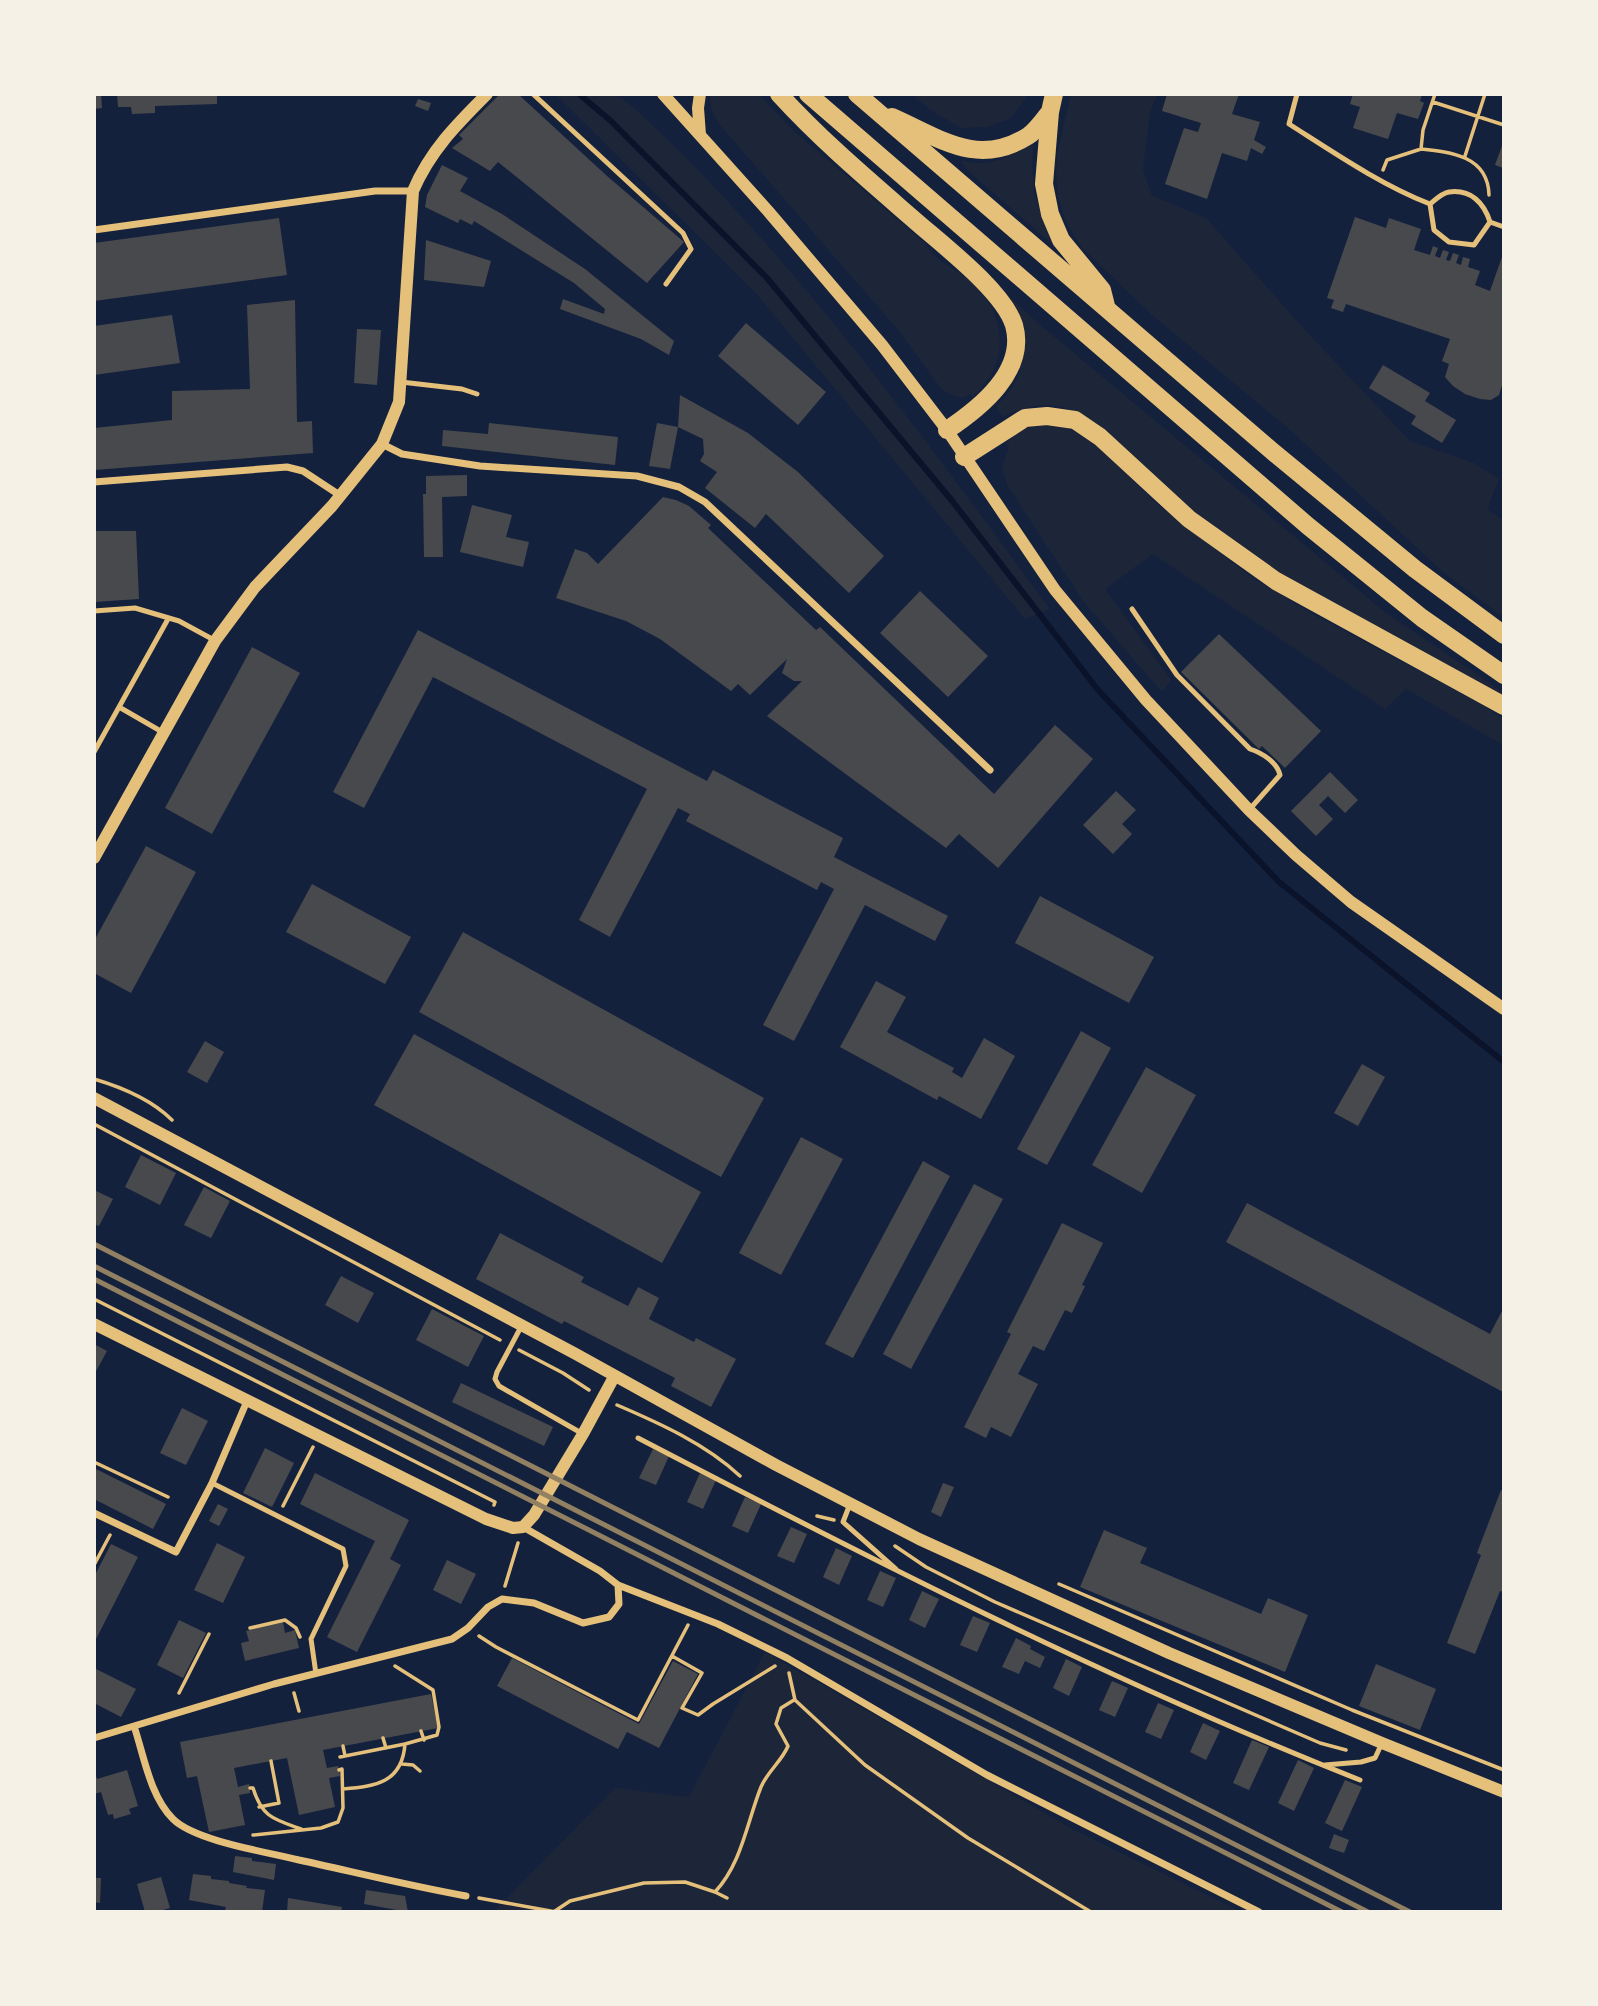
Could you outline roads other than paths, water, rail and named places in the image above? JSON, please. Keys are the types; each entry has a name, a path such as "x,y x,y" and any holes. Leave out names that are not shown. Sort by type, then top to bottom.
{"highway":[{"path":"779,94 812,130 972,272 998,298 1014,325 1016,351 1002,382 976,410 947,430"},
{"path":"808,94 1308,526 1422,618 1503,675"},
{"path":"857,94 1415,569 1503,635"},
{"path":"1054,94 1044,184 1050,214 1061,240 1102,290 1107,309"},
{"path":"872,107 970,151 997,150 1030,135 1050,112"},
{"path":"964,457 1026,418 1047,416 1075,420 1100,437 1189,519 1276,582 1503,706"}],"street":[{"path":"94,858 215,641 255,587 341,496 382,444 399,402 412,191 436,148 487,94"},
{"path":"663,94 882,345 947,430 1055,590 1146,700 1249,810 1296,855 1351,902 1503,1009"},
{"path":"700,94 700,135"},
{"path":"94,230 375,191 412,191"},
{"path":"382,444 402,454 480,466 637,476 678,487 705,502 990,770"},
{"path":"94,482 287,467 303,471 341,496"},
{"path":"94,1098 919,1539 1034,1593 1382,1743 1503,1792"},
{"path":"94,1324 486,1518 513,1528 523,1527 600,1571 618,1585 718,1623 787,1658 987,1775 1259,1912"},
{"path":"523,1527 534,1516 614,1377"},
{"path":"94,1513 176,1552 212,1483 247,1401"},
{"path":"94,1738 274,1684 452,1639 468,1628 488,1607 502,1599 534,1603 583,1623 609,1617 619,1604 618,1585"},
{"path":"134,1726 156,1793 172,1818 188,1831 236,1845 466,1896"}],"lane":[{"path":"533,94 683,233 691,249 666,284"},
{"path":"1297,94 1289,124 1400,192 1430,204"},
{"path":"1430,204 1447,192 1470,194 1486,208 1490,222"},
{"path":"1430,204 1434,230 1449,242 1474,245 1490,222"},
{"path":"1490,222 1503,227"},
{"path":"401,382 462,389 477,394"},
{"path":"94,611 135,608 179,621 215,641"},
{"path":"1132,610 1177,675 1250,749 1262,752 1279,770 1280,775 1249,810"},
{"path":"94,752 168,619"},
{"path":"119,707 164,733"},
{"path":"522,1325 495,1379 499,1386 583,1434"},
{"path":"638,1438 902,1574 1178,1704 1360,1780"},
{"path":"212,1483 343,1549 346,1566 311,1639 316,1674"},
{"path":"850,1504 843,1522 902,1574"},
{"path":"1322,1765 1362,1762 1375,1758 1382,1743"}],"waterway":[{"path":"579,94 611,121 767,278 953,502 1098,690 1279,882 1504,1062"}],"railway":[{"path":"94,1244 1410,1912"},
{"path":"94,1266 1368,1912"},
{"path":"94,1279 1342,1912"}]}
